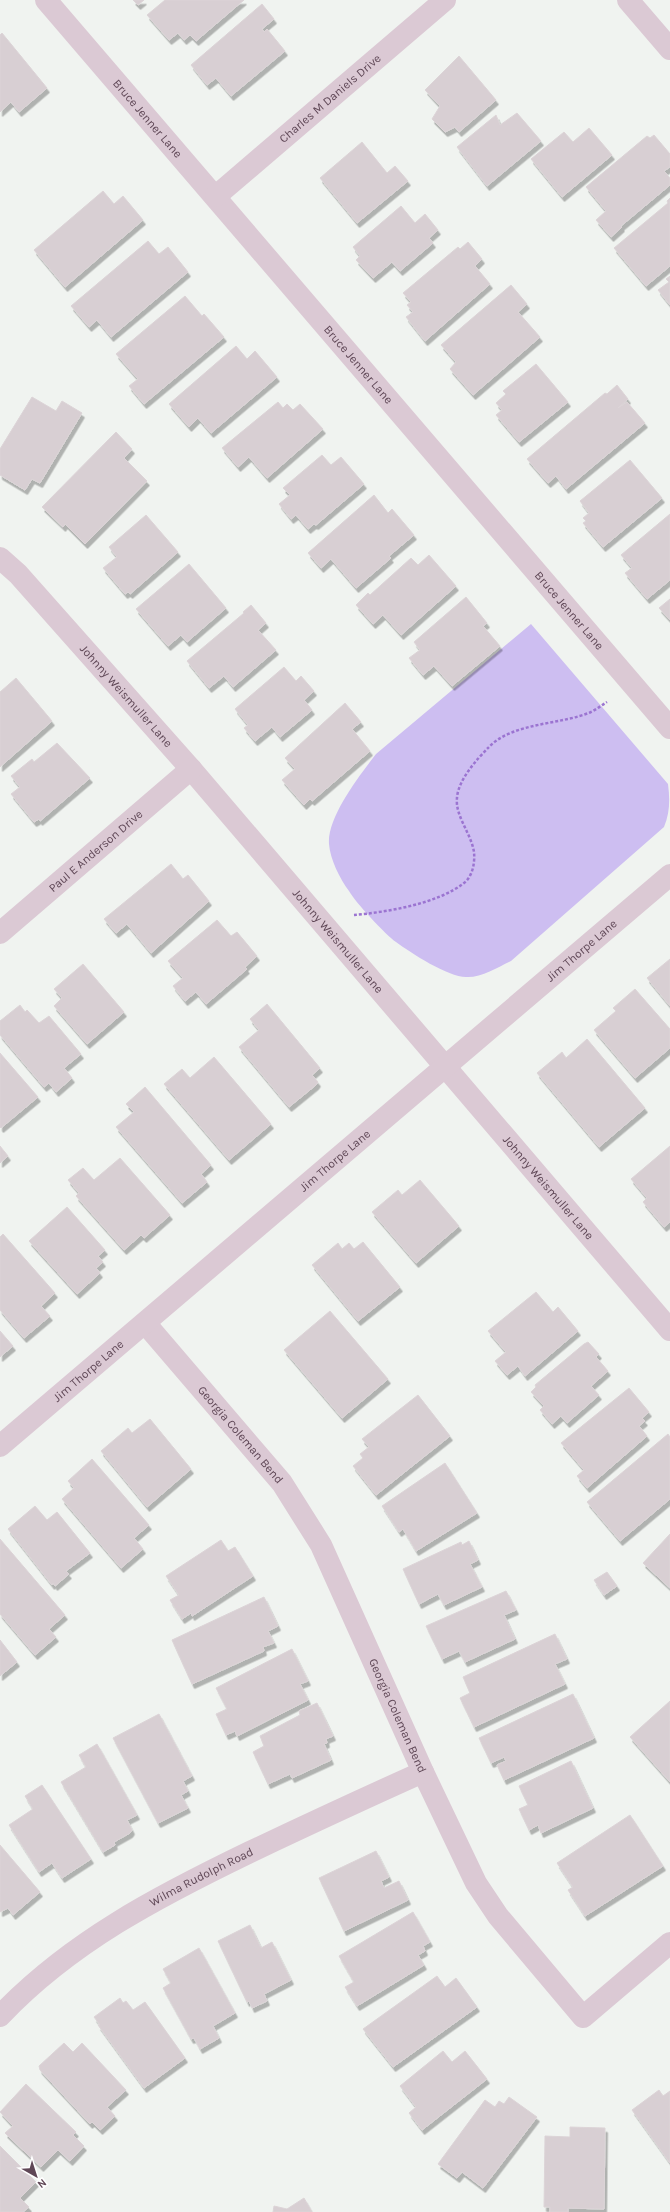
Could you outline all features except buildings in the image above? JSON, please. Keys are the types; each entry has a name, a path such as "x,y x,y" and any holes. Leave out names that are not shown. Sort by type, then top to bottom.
{"street":[{"name":"Bruce Jenner Lane","path":"46,0 216,196 670,728"},
{"name":"Charles M Daniels Drive","path":"216,196 445,0"},
{"path":"628,0 670,49"},
{"name":"Johnny Weismuller Lane","path":"0,558 18,574 191,770 444,1068 670,1330"},
{"name":"Paul E Anderson Drive","path":"0,934 191,770"},
{"name":"Jim Thorpe Lane","path":"0,1446 670,875"},
{"name":"Georgia Coleman Bend","path":"145,1323 282,1483 303,1514 321,1546 423,1772 476,1883 498,1916 583,2017 670,1943"},
{"name":"Wilma Rudolph Road","path":"0,2016 16,2000 63,1960 107,1928 153,1900 336,1811 423,1772"}],"path":[{"path":"354,915 399,909 440,896 465,882 472,872 474,861 468,832 456,806 457,795 474,764 490,746 500,739 520,730 592,711 607,702"}],"shaded area":[{"path":"531,624 668,784 669,801 667,816 664,827 511,961 478,976 458,976 430,964 403,947 385,933 364,910 352,896 336,869 331,856 329,844 330,833 339,809 376,754"}]}
